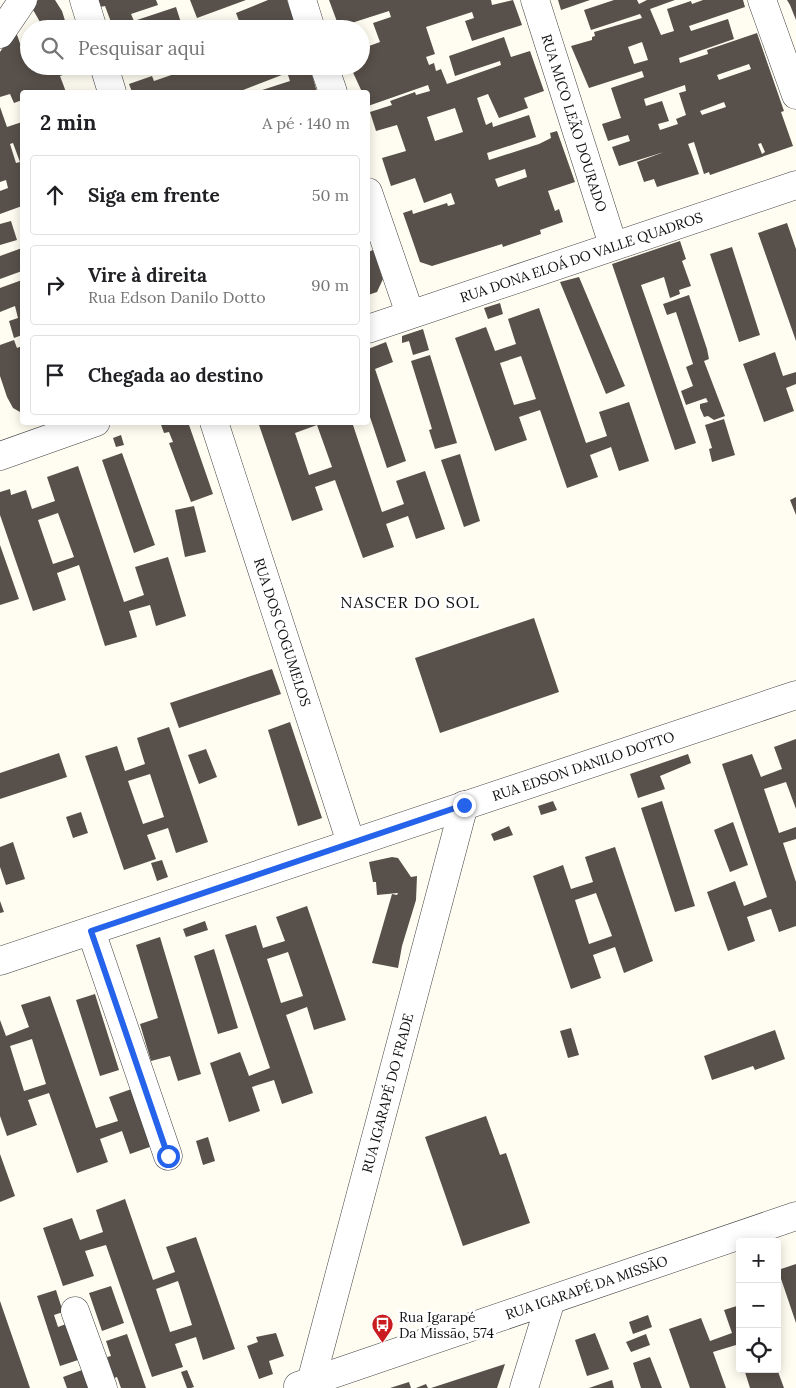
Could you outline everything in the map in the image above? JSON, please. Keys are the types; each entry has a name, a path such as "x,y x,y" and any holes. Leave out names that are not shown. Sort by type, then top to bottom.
{"street":[{"path":"0,34 24,0"},
{"path":"84,0 90,20"},
{"path":"302,0 309,20"},
{"name":"RUA MICO LEÃO DOURADO","path":"535,0 613,245"},
{"path":"762,0 796,95"},
{"path":"107,75 111,90"},
{"path":"327,75 332,90"},
{"name":"RUA DONA ELOÁ DO VALLE QUADROS","path":"370,328 796,185"},
{"path":"370,198 410,314"},
{"path":"0,456 88,425"},
{"name":"RUA DOS COGUMELOS","path":"215,425 352,842"},
{"name":"RUA EDSON DANILO DOTTO","path":"0,961 796,695"},
{"name":"RUA IGARAPÉ DO FRADE","path":"302,1385 464,805"},
{"path":"91,931 168,1156"},
{"name":"RUA IGARAPÉ DA MISSÃO","path":"302,1385 796,1216"},
{"path":"524,1388 551,1300"},
{"path":"75,1311 103,1388"}],"building":[{"path":"38,0 55,0 65,20 39,20 32,8"},
{"path":"98,0 156,0 158,5 131,14 134,20 110,20 105,6 100,7"},
{"path":"190,0 246,0 197,18"},
{"path":"268,0 287,0 294,20 239,20 236,13"},
{"path":"329,0 491,0 492,5 513,0 522,25 472,41 465,21 474,18 472,12 426,27 435,54 426,57 429,65 434,63 436,71 441,69 447,84 501,65 500,61 455,76 449,56 504,37 511,57 530,51 544,91 524,98 528,108 499,118 488,94 477,98 486,125 492,122 493,127 529,115 536,137 487,153 489,160 539,144 551,138 550,133 557,131 575,182 548,191 555,211 559,209 563,222 540,230 541,234 503,247 502,244 432,266 420,262 403,213 412,210 413,214 447,203 448,206 455,204 451,193 424,203 415,178 391,186 382,158 406,151 397,125 376,131 370,112 392,105 390,101 415,92 416,95 430,91 428,85 370,105 370,90 361,90 354,75 370,75 370,46 380,42 373,23 391,17 389,11 361,20 336,20","holes":["455,108 463,132 435,141 427,117","525,169 527,177 498,187 495,179"]},
{"path":"558,0 590,0 561,10"},
{"path":"614,0 637,0 639,4 647,0 675,0 650,9 661,35 674,31 667,9 691,1 692,4 703,0 743,0 745,7 689,26 691,31 728,19 734,39 679,58 680,63 708,54 707,50 757,33 784,111 781,112 793,146 710,175 709,172 704,174 694,142 688,144 699,174 657,187 654,179 644,182 637,162 664,152 619,166 612,147 630,141 628,135 608,141 602,124 621,118 611,88 644,77 642,71 589,88 571,46 592,40 592,37 595,36 594,32 642,18 640,14 591,30 584,10","holes":["642,42 648,60 634,64 628,47","749,64 751,69 719,80 717,75","685,85 686,91 679,93 686,115 676,119 678,124 660,130 658,124 669,121 662,101 646,106 644,99","724,102 726,107 702,115 700,111","761,143 765,152 762,154 758,144"]},
{"path":"787,0 796,0 796,20 790,5"},
{"path":"176,7 180,20 137,20"},
{"path":"15,29 20,43 20,75 63,75 60,76 65,90 20,90 20,101 14,103 10,94 0,97 0,52"},
{"path":"171,75 282,75 243,90 131,90 129,84 152,76 154,81"},
{"path":"288,75 312,75 316,90 262,90 290,81"},
{"path":"0,107 7,127 20,123 20,162 20,207 0,214 0,191 8,188 6,180 0,182","holes":["13,143 20,162 16,163 10,144"]},
{"path":"11,221 17,240 0,245 0,224"},
{"path":"787,223 796,249 796,341 758,233"},
{"path":"680,241 686,259 682,261 691,286 679,290 680,294 670,298 664,277 641,285 696,443 675,450 612,264"},
{"path":"732,247 760,335 739,342 710,254"},
{"path":"20,249 20,272 0,279 0,256"},
{"path":"373,250 383,279 377,292 370,294 370,251"},
{"path":"579,277 625,386 606,394 560,282"},
{"path":"20,281 20,336 14,338 9,321 18,318 15,306 0,312 0,288"},
{"path":"689,295 707,349 709,359 704,361 725,416 714,420 708,416 704,417 700,408 700,404 708,402 706,398 686,405 681,391 693,386 686,367 693,364 676,312 667,315 663,304"},
{"path":"500,303 503,314 488,319 484,308"},
{"path":"539,308 586,443 607,436 599,412 629,402 649,461 619,471 611,447 590,455 598,477 567,488 540,410 519,417 527,440 495,451 455,338 486,327 495,351 516,344 508,319","holes":["521,356 536,399 514,405 500,363"]},
{"path":"423,329 429,350 413,355 409,341 402,343 402,336"},
{"path":"14,340 17,348 20,347 20,412 13,408 0,376 0,345"},
{"path":"386,342 393,362 375,369 406,461 387,468 370,417 370,348"},
{"path":"775,352 783,376 796,372 796,384 786,388 794,411 764,422 743,364"},
{"path":"430,355 457,443 435,449 429,430 432,429 411,361"},
{"path":"724,419 735,455 712,462 709,449 712,448 705,425"},
{"path":"161,425 189,425 213,494 191,502 169,443 173,442 169,432 164,433"},
{"path":"259,425 317,425 353,425 382,512 404,504 396,481 425,471 445,529 416,539 408,516 386,524 394,547 363,558 335,480 315,487 323,510 292,521","holes":["317,425 332,467 309,475 295,433"]},
{"path":"121,435 124,445 116,447 113,438"},
{"path":"122,453 155,545 134,553 102,460"},
{"path":"460,454 480,521 464,527 441,460"},
{"path":"78,466 124,602 144,595 135,567 168,557 186,616 156,626 150,605 129,611 137,637 105,646 79,565 57,573 66,600 33,611 0,515 0,492 10,489 11,495 26,490 32,509 55,501 47,477","holes":["58,513 74,557 53,564 38,520"]},
{"path":"796,497 796,515 790,500"},
{"path":"194,506 206,552 185,557 175,510"},
{"path":"0,545 19,599 0,605"},
{"path":"534,618 559,692 440,733 415,658"},
{"path":"272,669 281,694 179,728 170,703"},
{"path":"290,722 322,818 298,826 268,730"},
{"path":"169,727 208,842 176,853 168,828 147,835 156,859 124,870 85,756 117,746 125,771 145,764 137,738","holes":["150,774 164,817 143,824 128,781"]},
{"path":"796,739 796,809 786,782 764,789 779,833 796,827 796,839 783,843 796,882 796,926 779,932 771,909 747,917 755,941 728,951 707,892 735,881 744,906 767,897 722,764 752,754 761,777 782,769 774,747"},
{"path":"206,749 217,777 199,784 188,755"},
{"path":"59,753 67,777 0,799 0,773"},
{"path":"688,754 691,763 660,776 665,789 638,798 630,774"},
{"path":"553,801 557,810 541,815 538,806"},
{"path":"662,801 695,906 675,912 641,808"},
{"path":"81,812 88,833 73,838 66,817"},
{"path":"733,822 748,865 730,872 714,830"},
{"path":"509,826 513,835 494,841 491,834"},
{"path":"13,842 25,879 6,885 0,867 0,847"},
{"path":"615,847 653,961 624,973 615,947 593,955 601,978 571,989 533,876 563,865 571,889 593,882 585,857","holes":["596,893 612,936 589,944 575,900"]},
{"path":"392,857 398,858 411,877 417,876 416,900 402,946 398,968 372,963 392,894 397,895 398,893 377,895 376,882 373,882 369,862"},
{"path":"162,860 168,877 157,881 151,863"},
{"path":"0,901 4,912 0,913"},
{"path":"307,906 346,1020 314,1030 307,1007 286,1015 313,1093 282,1104 274,1080 252,1087 260,1111 229,1122 210,1063 240,1052 249,1076 270,1068 225,935 256,925 263,948 285,941 276,917","holes":["288,952 303,996 281,1003 267,959"]},
{"path":"205,921 208,930 186,937 183,929"},
{"path":"160,937 201,1074 178,1081 170,1056 151,1061 140,1024 158,1018 136,945"},
{"path":"214,949 238,1028 218,1034 194,956"},
{"path":"95,994 119,1070 100,1076 76,1000"},
{"path":"50,996 96,1128 118,1121 109,1097 140,1086 161,1143 130,1154 122,1131 100,1139 108,1162 77,1173 49,1093 28,1100 37,1125 7,1136 0,1116 0,1020 6,1036 29,1027 21,1005","holes":["32,1039 46,1084 24,1091 10,1046"]},
{"path":"571,1028 579,1055 568,1058 560,1031"},
{"path":"775,1030 785,1059 755,1070 753,1066 712,1080 704,1056"},
{"path":"486,1116 500,1155 506,1153 530,1223 463,1246 425,1137"},
{"path":"208,1137 215,1161 203,1165 196,1141"},
{"path":"0,1154 15,1196 0,1202"},
{"path":"125,1199 153,1280 175,1272 166,1247 196,1237 235,1349 203,1360 196,1337 175,1344 183,1367 152,1377 106,1245 85,1251 94,1276 63,1286 43,1228 72,1218 80,1240 103,1232 96,1210","holes":["178,1281 192,1325 170,1332 156,1289"]},
{"path":"796,1264 796,1323 781,1279 781,1269"},
{"path":"111,1286 124,1323 102,1331 89,1293"},
{"path":"56,1290 63,1312 54,1315 58,1327 66,1324 81,1359 60,1366 37,1296"},
{"path":"0,1301 30,1388 0,1388"},
{"path":"736,1306 736,1345 713,1352 726,1388 690,1388 669,1329 701,1318 710,1341 732,1333 724,1310"},
{"path":"648,1315 652,1327 633,1334 629,1322"},
{"path":"276,1333 284,1356 269,1361 273,1374 259,1379 247,1346 258,1342 256,1337"},
{"path":"595,1333 609,1369 587,1376 575,1340"},
{"path":"127,1334 146,1388 121,1388 117,1377 114,1378 107,1357 111,1356 106,1341"},
{"path":"646,1334 650,1345 631,1352 626,1342"},
{"path":"650,1357 662,1388 641,1388 633,1363"},
{"path":"505,1364 497,1388 431,1388"},
{"path":"82,1370 89,1388 67,1388 63,1377"},
{"path":"187,1370 194,1387 191,1388 187,1388 181,1372"},
{"path":"745,1373 778,1373 784,1388 750,1388"},
{"path":"612,1380 614,1388 589,1388"},
{"path":"409,1382 411,1388 390,1388"},
{"path":"426,1384 428,1388 416,1388"}],"place":[{"name":"Rua Igarapé Da Missão, 574","path":"383,1344"}],"district":[{"name":"NASCER DO SOL","path":"410,602"}],"route":[{"path":"168,1156 91,931 464,805"}]}
